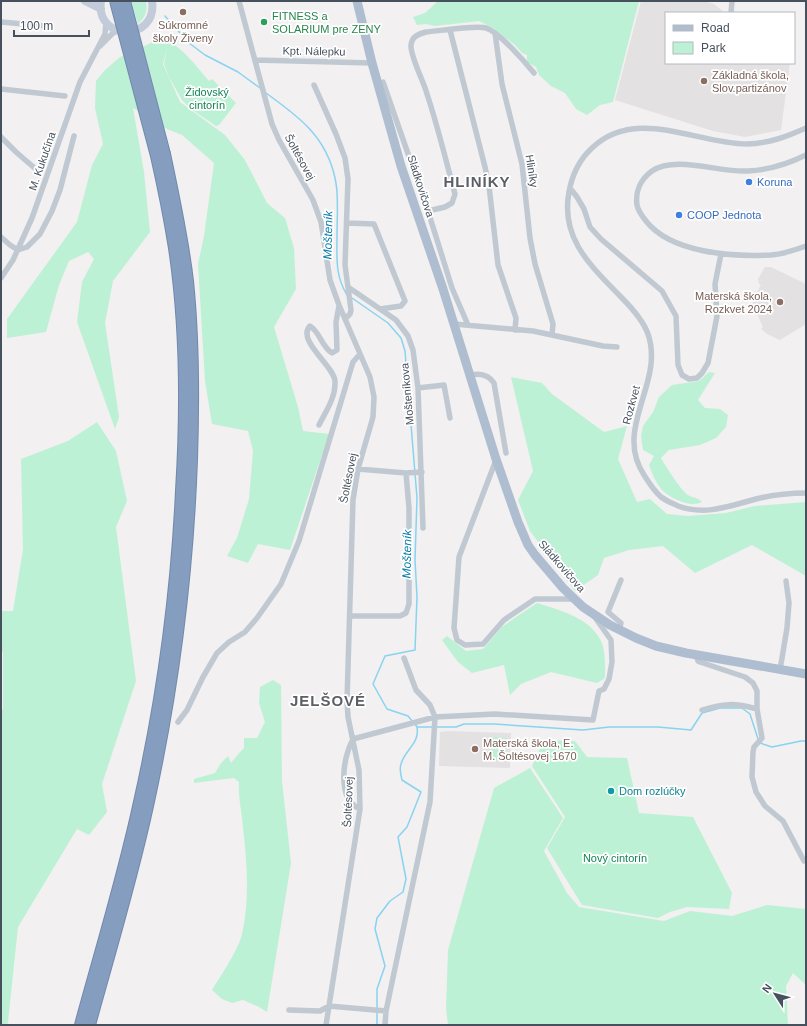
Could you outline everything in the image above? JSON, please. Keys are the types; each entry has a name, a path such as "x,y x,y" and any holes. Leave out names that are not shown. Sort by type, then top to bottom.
{"highway":[{"path":"90,1025 127,893 155,773 173,669 190,520 193,421 192,347 188,281 173,189 160,156 115,1"},
{"path":"80,1025 128,850 155,725 166,654 177,558 182,470 184,423 183,356 181,317 173,242 160,156 124,1"}],"main road":[{"path":"86,1 101,5 106,22 118,31 130,32 141,28 150,17 153,2"},
{"name":"Sládkovičova","path":"357,1 372,63 380,81 393,141 471,375 496,459 518,522 535,555 555,580 574,599 592,614 619,630 656,646 696,655 806,674"}],"street":[{"name":"Šoltésovej","path":"239,1 272,124 279,140 313,200 321,222 330,280 339,306 370,376 374,397 373,417 358,469 353,500 347,701 348,717 359,777 360,809 326,1025"},
{"path":"731,12 732,1"},
{"path":"1,22 46,26"},
{"name":"M. Kukučína","path":"1,278 18,250 34,213 80,82 105,34 106,22"},
{"path":"428,211 445,207 452,203 455,194 427,94 412,52 411,43 413,40 418,35 481,27 495,33 517,53 534,73"},
{"path":"450,30 485,167 489,186 498,265 516,318 514,330"},
{"name":"M. Kukučína","path":"97,49 113,33 118,31"},
{"name":"Hliníky","path":"495,33 502,84 522,164 530,238 535,264 553,324 552,335"},
{"name":"Kpt. Nálepku","path":"256,60 372,63"},
{"name":"Sládkovičova","path":"380,81 428,211 452,288 468,325"},
{"path":"314,85 345,158 348,179 345,265 351,310 350,314 345,319"},
{"path":"1,89 65,96"},
{"name":"Rozkvet","path":"806,128 777,140 746,144 666,130 642,128 617,132 603,139 591,148 579,163 572,179 568,199 570,228 577,246 584,258 631,308 644,324 648,333 650,344 650,369 636,419 633,440 634,453 637,462 654,490 668,502 684,508 704,511 732,507 770,496 806,493"},
{"path":"1,237 18,250 27,247 40,234 52,211 60,190 74,136"},
{"path":"1,137 38,171"},
{"path":"806,155 781,165 747,171 676,164 668,165 654,170 644,178 639,187 636,199 638,208 651,227 669,239 691,247 722,254 771,255 806,246"},
{"path":"570,188 584,209 590,227 662,291 676,316 678,365 682,375 689,379 697,378 706,368 708,363 717,316 715,284 722,254"},
{"path":"347,223 374,224 405,301 401,306 380,309"},
{"name":"Mošteníkova","path":"348,287 396,320 408,336 413,350 418,388 414,472 409,508 409,604 406,613 400,616 350,616"},
{"path":"319,425 332,401 335,380 329,368 314,350 306,334 307,329 310,326 314,329 326,349 332,353 337,350 336,322 339,306"},
{"path":"454,324 552,335 603,346 617,347"},
{"path":"178,722 187,710 202,677 217,653 229,642 245,632 258,618 281,584 300,541 353,362 360,354"},
{"path":"471,375 481,374 487,376 494,383 506,453"},
{"path":"418,388 444,385 450,418"},
{"path":"496,459 459,557 454,628 457,640 465,645 484,644 504,620 535,599 574,599"},
{"path":"358,469 414,472"},
{"name":"Mošteníkova","path":"414,472 424,528"},
{"path":"619,630 621,623 608,612 621,580"},
{"path":"780,670 787,628 789,603 786,581"},
{"path":"360,809 350,802 344,788 346,757 348,748 353,739 435,717 495,714 593,720 599,691 604,689 609,679 612,662 611,640 592,614"},
{"name":"Sládkovičova","path":"696,655 698,661 700,662 745,677 753,683 757,691 757,709 762,738 754,747 753,752 752,777 756,792 765,806 783,822 804,861"},
{"path":"385,1025 386,1011 430,802 435,717 430,705 416,690 404,658"},
{"path":"702,710 718,705 740,705 757,709"},
{"path":"289,1010 320,1011 329,1006 386,1011"}],"shaded area":[{"name":"Základná škola, Slov.partizánov","path":"641,1 704,1 714,4 724,12 665,12 665,64 790,64 781,130 745,137 713,131 615,100"},
{"name":"Materská škola, Rozkvet 2024","path":"765,267 771,267 806,284 806,324 780,340 767,334 761,329 763,327 754,307 752,297 754,291 757,292 761,285 759,284 758,279"},
{"name":"Materská škola, E. M. Šoltésovej 1670","path":"440,732 511,733 510,768 439,766"}],"green space":[{"path":"131,1 146,1 147,8 145,14 138,24"},
{"path":"438,1 639,1 613,102 600,105 587,115 576,109 565,93 551,86 539,75 536,67 527,62 527,55 522,53 515,45 493,28 479,21 435,26 426,24 417,25 413,17 425,13"},
{"name":"Židovský cintorín","path":"155,34 179,48 209,81 212,79 236,103 219,125 216,126 191,109 182,100 169,77 164,64 167,48 163,64 180,102 225,135 245,160 267,203 285,218 294,248 296,289 274,327 298,407 303,431 329,434 290,550 258,544 248,563 227,556 237,538 249,499 253,451 248,431 212,424 205,381 198,264 204,236 214,163 182,135 167,129 133,108 144,172 150,232 113,281 105,323 119,417 115,429 77,322 82,282 94,259 88,252 69,261 59,285 46,332 7,338 7,319 77,222 92,165 103,144 95,108 96,81 104,71 120,57 151,43"},
{"path":"709,372 715,373 698,400 705,408 720,409 728,415 726,427 716,438 700,445 669,450 661,458 685,493 699,499 702,502 692,504 681,502 670,497 662,490 649,465 654,456 643,450 641,436 643,426 653,412 659,397 672,385 699,381"},
{"path":"511,377 542,383 552,394 604,432 627,426 618,459 637,502 650,499 667,514 688,516 726,513 755,506 806,502 806,576 752,545 695,573 663,546 629,550 604,558 598,575 575,591 530,531 518,500 533,471"},
{"path":"97,422 116,451 127,501 116,527 136,681 102,784 107,812 89,835 77,829 18,927 8,1022 7,1025 1,1025 1,711 3,709 3,652 1,651 1,611 13,611 23,549 21,459 68,441"},
{"path":"537,603 572,615 595,631 602,643 605,658 605,678 597,683 551,672 521,684 510,695 504,665 472,673 458,662 442,640 447,636 466,651 483,649 502,627"},
{"path":"273,680 281,685 282,781 291,863 267,1012 243,1000 232,1003 222,999 212,990 233,955 242,934 245,921 247,894 246,854 239,782 234,778 194,783 194,779 215,773 221,763 228,756 231,763 244,748 244,738 257,738 265,722 259,703 260,687"},
{"path":"493,737 506,738 506,761 492,760"},
{"name":"Nový cintorín","path":"544,740 575,741 587,757 627,758 639,813 693,817 732,893 729,909 687,907 670,912 658,918 582,905 547,848 565,817 532,766"},
{"path":"530,768 563,818 544,851 567,893 579,907 664,921 690,911 732,916 767,905 806,909 806,985 793,973 786,986 788,1025 448,1025 446,1008 448,950 494,788"}],"waterway":[{"name":"Mošteník","path":"165,16 189,43 205,55 238,72 260,88"},
{"name":"Mošteník","path":"266,93 289,110 310,129 325,150 331,163 337,191 338,267 340,281 347,295"},
{"name":"Mošteník","path":"352,298 388,323 401,338 405,351 417,498 415,560 417,597 415,650 385,656 373,684 387,709 408,716 413,722"},
{"name":"Mošteník","path":"415,724 417,727 456,727 464,724 494,724 583,730 609,727 658,727 691,730 702,713 720,708 742,708 750,714 758,739"},
{"path":"377,1025 377,989 385,966 375,929 377,918 390,901 403,892 406,879 398,837 407,827 421,792 402,780 400,768 403,759 416,738 417,727"},
{"name":"Mošteník","path":"760,743 772,747 806,741"}],"place":[{"name":"Súkromné školy Živeny","path":"183,12"},
{"name":"FITNESS a SOLARIUM pre ZENY","path":"264,22"},
{"name":"Základná škola, Slov.partizánov","path":"704,81"},
{"name":"Koruna","path":"749,182"},
{"name":"COOP Jednota","path":"679,215"},
{"name":"Materská škola, Rozkvet 2024","path":"780,302"},
{"name":"Materská škola, E. M. Šoltésovej 1670","path":"475,749"},
{"name":"Dom rozlúčky","path":"611,791"}],"district":[{"name":"HLINÍKY","path":"477,182"},
{"name":"JELŠOVÉ","path":"328,701"}]}
